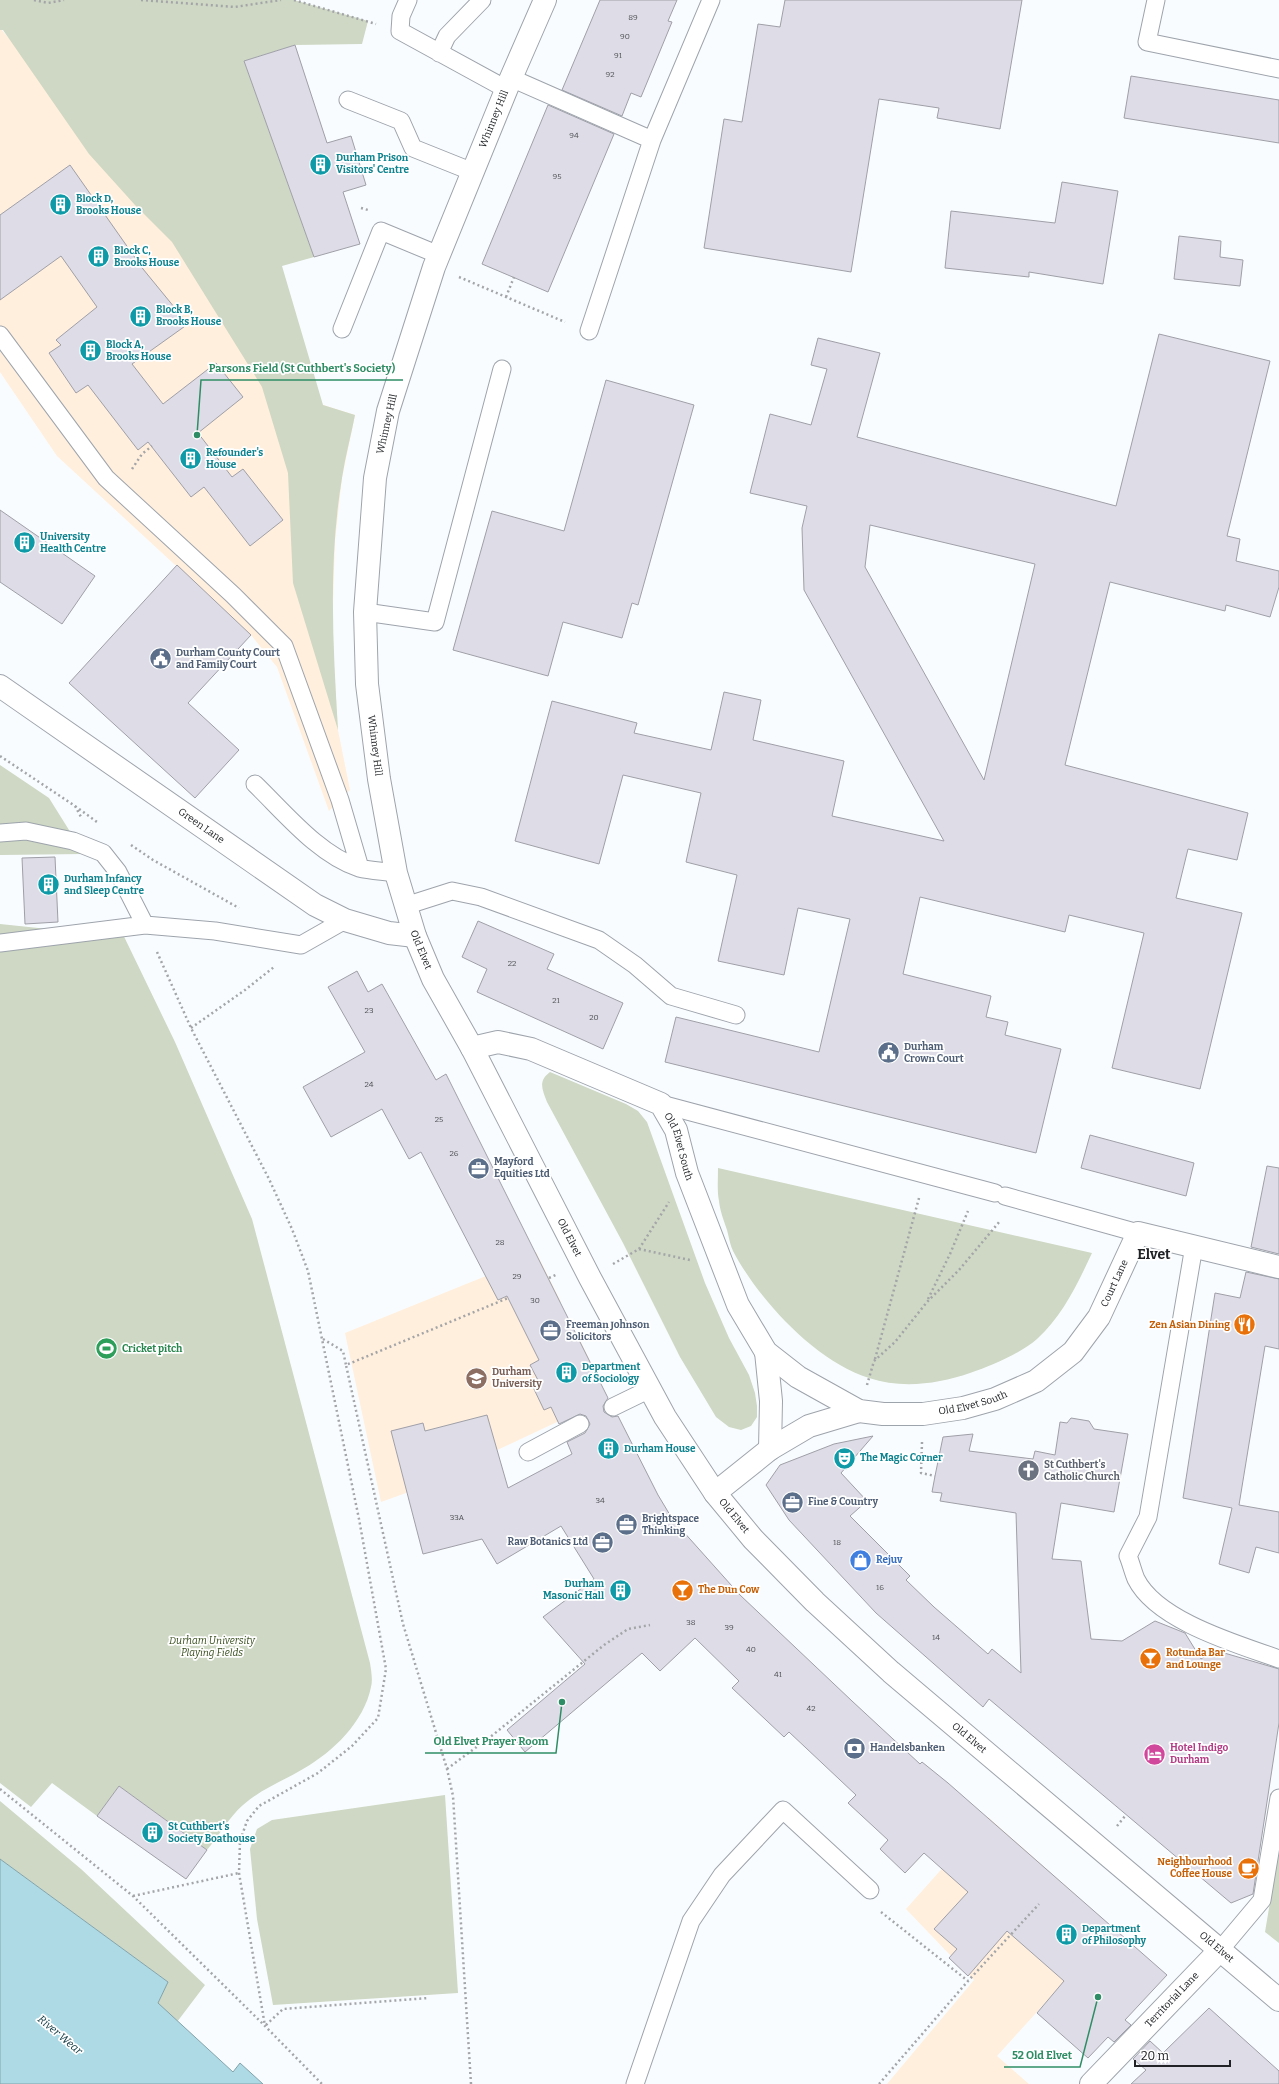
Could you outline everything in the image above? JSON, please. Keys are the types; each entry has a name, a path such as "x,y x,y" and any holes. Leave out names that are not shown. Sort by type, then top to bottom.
{"street":[{"name":"Whinney Hill","path":"396,873 379,779 367,684 365,612 375,478 388,411 437,261 508,83 545,0"},
{"name":"Green Lane","path":"0,686 315,905 345,920 390,932 415,936"},
{"name":"Old Elvet","path":"396,873 415,936 432,979 472,1048 590,1278 650,1389 681,1444 715,1493 753,1539 810,1596 891,1672 1279,2000"},
{"name":"Old Elvet South","path":"472,1048 498,1042 531,1049 661,1104 676,1130 687,1173 722,1267 738,1305 766,1352 798,1377 859,1411 883,1414 924,1414 963,1408 995,1399 1036,1381 1073,1352"},
{"path":"1138,1233 1279,1267"},
{"name":"Court Lane","path":"1073,1352 1099,1317 1138,1233"},
{"name":"Old Elvet South","path":"766,1352 770,1401 770,1449"},
{"name":"Old Elvet South","path":"715,1493 770,1449 809,1426 859,1411"},
{"name":"Territorial Lane","path":"1091,2084 1220,1950"}],"lane":[{"path":"408,0 401,16 400,31 439,53 508,83 652,140"},
{"path":"439,53 447,36 482,0"},
{"path":"589,331 652,140 711,0"},
{"path":"1156,0 1147,42 1279,69"},
{"path":"348,100 401,121 413,148 473,172"},
{"path":"342,329 381,231 437,261"},
{"path":"0,335 106,478 233,594 284,646 340,800 360,868"},
{"path":"365,612 435,622 502,370"},
{"path":"255,784 321,847 338,859 360,868 396,873"},
{"path":"0,833 26,831 73,841 103,853 118,872 145,925"},
{"path":"405,906 452,892 481,897 599,940 635,966 671,996 736,1015"},
{"path":"0,943 145,925 215,931 301,945 345,920"},
{"path":"661,1104 977,1188 1138,1233"},
{"path":"1194,1246 1148,1517 1128,1556 1136,1580 1156,1603 1204,1632 1279,1659"},
{"path":"613,1407 650,1389"},
{"path":"528,1452 580,1424"},
{"path":"1220,1950 1262,1900 1275,1833 1279,1798"},
{"path":"635,2084 691,1921 722,1875 783,1810 870,1890"}],"path":[{"path":"34,0 48,3 64,0"},
{"path":"141,0 235,7 281,0"},
{"path":"294,0 368,21"},
{"path":"437,261 506,297 589,331"},
{"path":"506,297 514,277"},
{"path":"0,756 101,824"},
{"path":"74,806 103,853"},
{"path":"127,842 153,860 242,909"},
{"path":"145,925 191,1028 269,1179 292,1229 308,1271 359,1519 386,1669 378,1718 352,1746 318,1773 259,1806 247,1821 240,1841 239,1873 265,2026"},
{"path":"191,1028 245,990 301,945"},
{"path":"590,1278 639,1249 687,1173"},
{"path":"859,1411 926,1175"},
{"path":"927,1302 950,1254 977,1188"},
{"path":"874,1361 895,1342 927,1302 959,1270 1006,1196"},
{"path":"639,1249 722,1267"},
{"path":"346,1365 508,1298"},
{"path":"322,1338 343,1351 403,1624 447,1769 454,1804 471,2084"},
{"path":"924,1414 921,1473 935,1476"},
{"path":"447,1769 494,1734 604,1645 628,1629 650,1625"},
{"path":"0,1789 133,1896 322,2084"},
{"path":"133,1896 239,1873"},
{"path":"870,1890 874,1906 968,1981"},
{"path":"879,2084 968,1981 1039,1904"},
{"path":"265,2026 283,2009 429,1998"}],"shaded area":[{"path":"0,28 188,242 323,405 355,415 342,478 335,541 332,633 338,730 350,790 329,811 277,667 251,635 57,456 0,372"},
{"name":"Durham University","path":"536,1252 561,1302 521,1322 540,1360 580,1340 607,1396 574,1414 406,1493 381,1502 345,1333 486,1276"},
{"path":"988,1817 1113,1928 997,2056 1029,2084 887,2084 974,1980 906,1909"}],"green space":[{"path":"0,0 294,0 368,21 362,44 295,45 244,61 314,257 282,266 323,405 355,415 343,470 333,572 333,635 338,730 293,583 288,473 262,387 172,242 135,205 89,154 3,30 0,30"},
{"path":"0,765 49,798 84,854 0,855"},
{"name":"Durham University Playing Fields","path":"116,920 175,1042 252,1219 372,1675 372,1684 362,1712 346,1735 314,1762 250,1799 233,1815 207,1850 119,1786 97,1816 52,1783 31,1807 0,1783 0,924 48,929"},
{"path":"550,1072 626,1104 638,1111 647,1122 705,1283 729,1338 749,1375 755,1393 757,1406 757,1417 751,1426 741,1430 729,1427 716,1417 680,1357 623,1243 547,1102 542,1082 546,1075"},
{"path":"718,1168 1092,1253 1075,1288 1062,1310 1037,1339 1023,1349 987,1367 945,1380 920,1384 882,1381 869,1378 849,1370 829,1358 790,1326 758,1289 744,1270 731,1246 720,1205"},
{"path":"445,1795 458,1993 273,2005 257,1919 250,1849 257,1829 272,1820"},
{"path":"0,1801 81,1869 205,1985 177,2022 158,2003 168,1982 0,1859"},
{"path":"1279,1849 1279,1943 1265,1932"}],"water":[{"name":"River Wear","path":"0,1859 168,1982 158,2003 233,2072 240,2063 263,2084 0,2084"}],"building":[{"path":"600,0 677,0 668,21 672,22 641,97 631,93 622,116 562,90"},
{"path":"785,0 1022,0 1000,129 937,118 939,108 879,99 851,272 704,248 724,119 742,122 758,24 780,27"},
{"name":"Durham Prison Visitors' Centre","path":"295,45 327,143 351,136 366,185 343,192 360,244 314,257 244,61"},
{"path":"1131,76 1279,100 1279,143 1124,118"},
{"path":"548,105 614,134 548,292 482,264"},
{"path":"70,165 143,269 188,324 132,364 163,404 216,363 243,397 198,433 232,477 243,469 283,520 250,546 204,487 191,497 148,442 138,450 88,385 76,393 49,353 61,345 56,340 97,307 61,256 0,300 0,215"},
{"path":"1062,182 1118,191 1103,284 1029,272 1029,277 945,268 951,211 1055,223"},
{"path":"1179,236 1221,241 1220,257 1243,260 1240,286 1174,279"},
{"path":"1159,334 1270,361 1227,536 1240,539 1236,561 1279,571 1279,587 1270,617 1226,605 1225,611 1110,582 1065,765 1248,813 1237,860 1188,849 1176,898 1242,913 1200,1089 1112,1068 1144,933 1069,915 1065,932 920,897 903,974 991,996 986,1017 1008,1022 1005,1035 1061,1049 1036,1153 665,1062 676,1017 819,1052 850,919 798,908 784,975 718,961 737,875 686,862 701,793 623,775 599,864 515,841 552,701 637,723 634,733 711,750 724,692 761,700 753,740 844,761 832,816 944,841 804,590 802,528 807,506 750,493 770,414 811,425 827,369 811,365 818,338 880,353 857,437 1116,506","holes":["870,525 1035,564 984,780 865,567"]},
{"path":"606,380 694,405 638,605 632,603 622,638 563,622 548,676 453,650 492,511 564,531"},
{"name":"University Health Centre","path":"0,510 95,576 62,624 0,582"},
{"name":"Durham County Court and Family Court","path":"177,565 251,635 188,703 239,750 195,798 69,683"},
{"name":"Durham Infancy and Sleep Centre","path":"55,857 58,922 25,924 22,858"},
{"path":"478,921 554,954 547,969 623,1003 603,1049 477,992 487,969 462,957"},
{"path":"357,971 368,992 382,984 436,1080 446,1074 608,1398 603,1406 604,1412 612,1417 618,1416 658,1495 673,1520 740,1595 920,1764 922,1762 948,1783 1167,1975 1125,2020 1131,2025 1114,2042 1108,2037 1088,2058 1037,2013 1064,1981 1007,1931 968,1976 949,1958 957,1949 934,1929 968,1892 924,1853 905,1873 880,1849 888,1840 848,1803 856,1795 789,1732 784,1737 732,1688 739,1681 695,1638 660,1671 642,1653 525,1752 507,1730 585,1664 543,1617 594,1579 561,1526 497,1564 482,1539 423,1554 391,1431 423,1423 425,1431 487,1415 508,1488 572,1454 567,1442 585,1433 590,1424 586,1416 580,1414 559,1424 551,1407 544,1410 532,1385 539,1382 530,1365 539,1360 507,1296 498,1300 421,1152 409,1159 382,1109 331,1137 303,1087 365,1052 328,987"},
{"path":"1090,1135 1194,1163 1186,1196 1081,1168"},
{"path":"1267,1166 1279,1168 1279,1254 1251,1247"},
{"path":"1246,1272 1279,1279 1279,1349 1265,1346 1239,1505 1279,1512 1279,1553 1256,1547 1249,1573 1219,1564 1232,1508 1183,1498 1215,1293 1240,1298"},
{"path":"1071,1418 1089,1421 1094,1429 1128,1434 1114,1512 1061,1503 1052,1559 1081,1561 1091,1639 1122,1641 1155,1621 1185,1633 1201,1659 1214,1650 1279,1669 1279,1723 1253,1894 1231,1903 989,1699 983,1707 876,1613 789,1520 766,1485 780,1465 834,1444 873,1436 841,1473 867,1501 850,1516 910,1576 906,1580 934,1607 988,1654 992,1649 1021,1673 1016,1513 940,1501 942,1493 932,1492 935,1476 943,1437 973,1434 969,1451 1033,1459 1035,1451 1055,1455 1060,1422 1067,1423"},
{"name":"St Cuthbert's Society Boathouse","path":"119,1786 207,1850 186,1879 97,1816"},
{"path":"1209,2008 1279,2071 1279,2084 1131,2084 1146,2070 1133,2059 1150,2041 1163,2053"}],"place":[{"name":"Durham Prison Visitors' Centre","path":"320,164"},
{"name":"Block D, Brooks House","path":"60,205"},
{"name":"Block C, Brooks House","path":"98,257"},
{"name":"Block B, Brooks House","path":"141,316"},
{"name":"Block A, Brooks House","path":"91,351"},
{"name":"Parsons Field (St Cuthbert's Society)","path":"197,435"},
{"name":"Refounder's House","path":"190,459"},
{"name":"University Health Centre","path":"24,543"},
{"name":"Durham County Court and Family Court","path":"160,659"},
{"name":"Durham Infancy and Sleep Centre","path":"48,885"},
{"name":"Durham Crown Court","path":"888,1053"},
{"name":"Mayford Equities Ltd","path":"478,1168"},
{"name":"Zen Asian Dining","path":"1245,1325"},
{"name":"Freeman Johnson Solicitors","path":"550,1331"},
{"name":"Cricket pitch","path":"107,1349"},
{"name":"Department of Sociology","path":"566,1373"},
{"name":"Durham University","path":"477,1378"},
{"name":"Durham House","path":"608,1449"},
{"name":"The Magic Corner","path":"845,1458"},
{"name":"St Cuthbert's Catholic Church","path":"1029,1471"},
{"name":"Fine & Country","path":"792,1502"},
{"name":"Brightspace Thinking","path":"626,1525"},
{"name":"Raw Botanics Ltd","path":"603,1542"},
{"name":"Rejuv","path":"861,1560"},
{"name":"Durham Masonic Hall","path":"620,1590"},
{"name":"The Dun Cow","path":"682,1590"},
{"name":"Rotunda Bar and Lounge","path":"1150,1659"},
{"name":"Old Elvet Prayer Room","path":"562,1702"},
{"name":"Handelsbanken","path":"854,1748"},
{"name":"Hotel Indigo Durham","path":"1155,1754"},
{"name":"St Cuthbert's Society Boathouse","path":"152,1833"},
{"name":"Neighbourhood Coffee House","path":"1248,1868"},
{"name":"Department of Philosophy","path":"1066,1935"},
{"name":"52 Old Elvet","path":"1098,1997"}],"district":[{"name":"Elvet","path":"1154,1254"}]}
